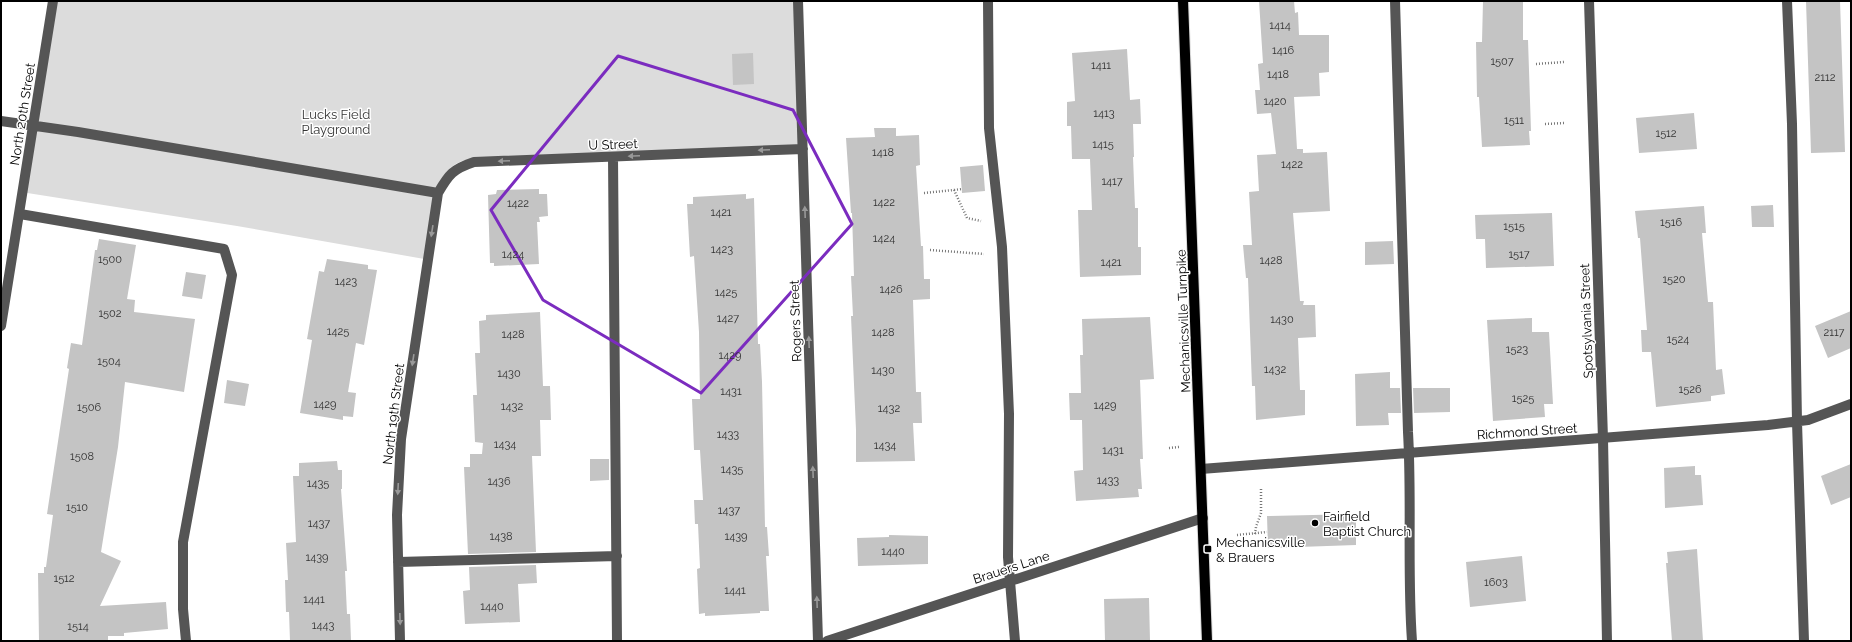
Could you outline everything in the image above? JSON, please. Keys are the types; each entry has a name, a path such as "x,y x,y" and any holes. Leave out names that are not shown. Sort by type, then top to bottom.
{"main road":[{"name":"Mechanicsville Turnpike","path":"1183,1 1207,641"}],"street":[{"name":"North 20th Street","path":"1,326 53,1"},
{"name":"Rogers Street","path":"798,1 818,641"},
{"path":"988,1 989,128 1002,255 1009,414 1010,581 1015,641"},
{"path":"1395,1 1411,476 1410,610 1412,641"},
{"name":"Spotsylvania Street","path":"1589,1 1603,439 1607,641"},
{"path":"1787,1 1792,124 1797,422 1804,641"},
{"path":"1,121 78,132 438,193"},
{"name":"U Street","path":"438,193 449,174 460,167 474,162 803,148"},
{"path":"613,157 617,641"},
{"name":"North 19th Street","path":"400,641 397,515 401,438 438,193"},
{"path":"20,214 224,249 232,275 183,542 183,609 186,641"},
{"name":"Richmond Street","path":"1201,469 1409,452 1603,439 1797,422 1851,404"},
{"name":"Brauers Lane","path":"827,641 1203,518"},
{"path":"398,562 617,556"}],"path":[{"path":"1536,64 1564,62"},
{"path":"1545,124 1565,123"},
{"path":"924,193 962,188"},
{"path":"954,190 967,218 982,222"},
{"path":"930,250 1002,255"},
{"path":"1169,448 1179,447"},
{"path":"1255,534 1261,513 1262,488"},
{"path":"1237,535 1267,532"}],"highlighted area":[{"path":"618,56 793,110 852,224 701,393 543,300 491,210"}],"green space":[{"name":"Lucks Field Playground","path":"54,1 798,1 803,147 465,160 457,163 451,168 446,173 442,181 430,260 237,226 21,192"}],"building":[{"path":"1259,1 1294,1 1295,13 1298,12 1299,35 1329,35 1329,72 1319,73 1320,96 1294,97 1297,149 1303,149 1303,153 1327,152 1330,211 1293,213 1300,301 1304,301 1303,305 1315,305 1316,337 1298,338 1300,390 1305,390 1305,415 1256,420 1255,386 1252,386 1248,278 1246,278 1243,245 1252,245 1249,192 1259,191 1257,155 1276,154 1271,113 1257,114 1255,90 1260,90 1258,64 1263,63"},
{"path":"1483,1 1523,1 1523,40 1528,40 1531,131 1529,131 1530,145 1482,147 1479,97 1477,97 1476,42 1482,42"},
{"path":"1806,1 1840,1 1845,152 1811,153"},
{"path":"1127,49 1130,100 1140,99 1141,124 1133,124 1133,157 1135,208 1138,208 1138,247 1141,247 1141,275 1080,277 1078,210 1092,210 1090,159 1072,159 1071,126 1067,126 1067,102 1075,101 1072,53"},
{"path":"753,53 754,84 733,85 732,54"},
{"path":"1694,113 1697,149 1639,153 1636,118"},
{"path":"874,128 896,128 896,136 919,135 920,165 916,166 921,246 923,246 924,279 930,279 930,299 913,300 916,392 921,392 922,423 913,423 915,461 856,462 851,316 853,316 851,276 854,276 852,213 846,138 875,137"},
{"path":"983,165 985,191 962,193 960,167"},
{"path":"539,189 539,194 547,194 548,216 539,217 540,222 537,222 539,264 494,266 494,263 490,263 488,195 496,194 497,190"},
{"path":"746,194 746,199 754,198 758,344 760,344 762,382 765,527 767,527 769,556 766,556 769,611 760,611 760,613 705,616 705,613 699,614 697,569 700,568 698,524 695,524 694,500 703,500 700,450 694,450 692,399 700,399 699,332 694,256 690,257 687,204 693,204 693,197"},
{"path":"1773,205 1774,227 1752,227 1751,206"},
{"path":"1704,206 1706,233 1702,233 1708,302 1713,302 1716,370 1722,369 1725,394 1711,396 1711,401 1656,407 1651,352 1642,352 1641,330 1647,330 1640,238 1638,238 1635,211"},
{"path":"1552,213 1554,266 1486,268 1485,239 1476,239 1475,215"},
{"path":"99,239 136,245 127,299 135,300 134,312 195,319 184,392 125,382 118,447 101,552 121,561 100,606 166,602 168,629 124,633 124,636 108,636 108,641 39,641 38,573 44,573 44,567 46,567 53,515 47,514 69,369 67,368 71,343 82,345 95,250 97,250"},
{"path":"1393,241 1394,264 1365,265 1365,242"},
{"path":"327,259 368,265 368,269 377,270 364,345 356,343 348,392 356,393 353,417 343,416 343,420 300,413 312,340 307,339 319,271 324,272"},
{"path":"186,272 206,275 202,299 182,296"},
{"path":"1851,311 1851,348 1828,358 1815,326"},
{"path":"540,312 543,386 550,386 551,420 540,420 541,456 532,456 536,552 468,554 464,467 470,467 470,454 482,454 483,443 475,442 473,395 477,395 475,353 480,353 479,321 486,320 486,315"},
{"path":"1150,317 1154,379 1140,380 1143,459 1140,459 1142,489 1138,489 1139,497 1076,501 1074,471 1083,470 1082,420 1070,420 1069,393 1081,393 1080,355 1083,355 1082,319"},
{"path":"1532,318 1532,332 1549,332 1553,404 1544,404 1545,417 1493,421 1487,320"},
{"path":"1390,372 1390,388 1400,388 1401,413 1388,413 1389,425 1356,426 1355,374"},
{"path":"227,380 249,384 245,406 224,403"},
{"path":"1413,388 1450,388 1450,412 1414,413"},
{"path":"590,459 609,459 609,480 590,481"},
{"path":"337,461 338,470 342,470 341,489 347,571 345,571 347,614 350,614 351,641 290,641 289,612 286,612 285,580 288,580 286,543 296,542 293,476 299,476 299,463"},
{"path":"1851,464 1851,497 1831,505 1821,476"},
{"path":"1695,466 1695,475 1701,475 1703,505 1665,508 1664,468"},
{"name":"Fairfield Baptist Church","path":"1356,514 1356,545 1268,548 1267,516"},
{"path":"889,535 928,536 928,564 858,566 857,538 889,537"},
{"path":"1697,549 1703,641 1672,641 1666,563 1668,563 1667,552"},
{"path":"1522,556 1526,601 1470,607 1466,562"},
{"path":"536,565 537,583 518,584 520,622 465,624 463,591 470,590 469,567"},
{"path":"1149,598 1150,641 1105,641 1104,599"}],"place":[{"name":"Fairfield Baptist Church","path":"1315,523"},
{"name":"Mechanicsville & Brauers","path":"1208,549"}]}
